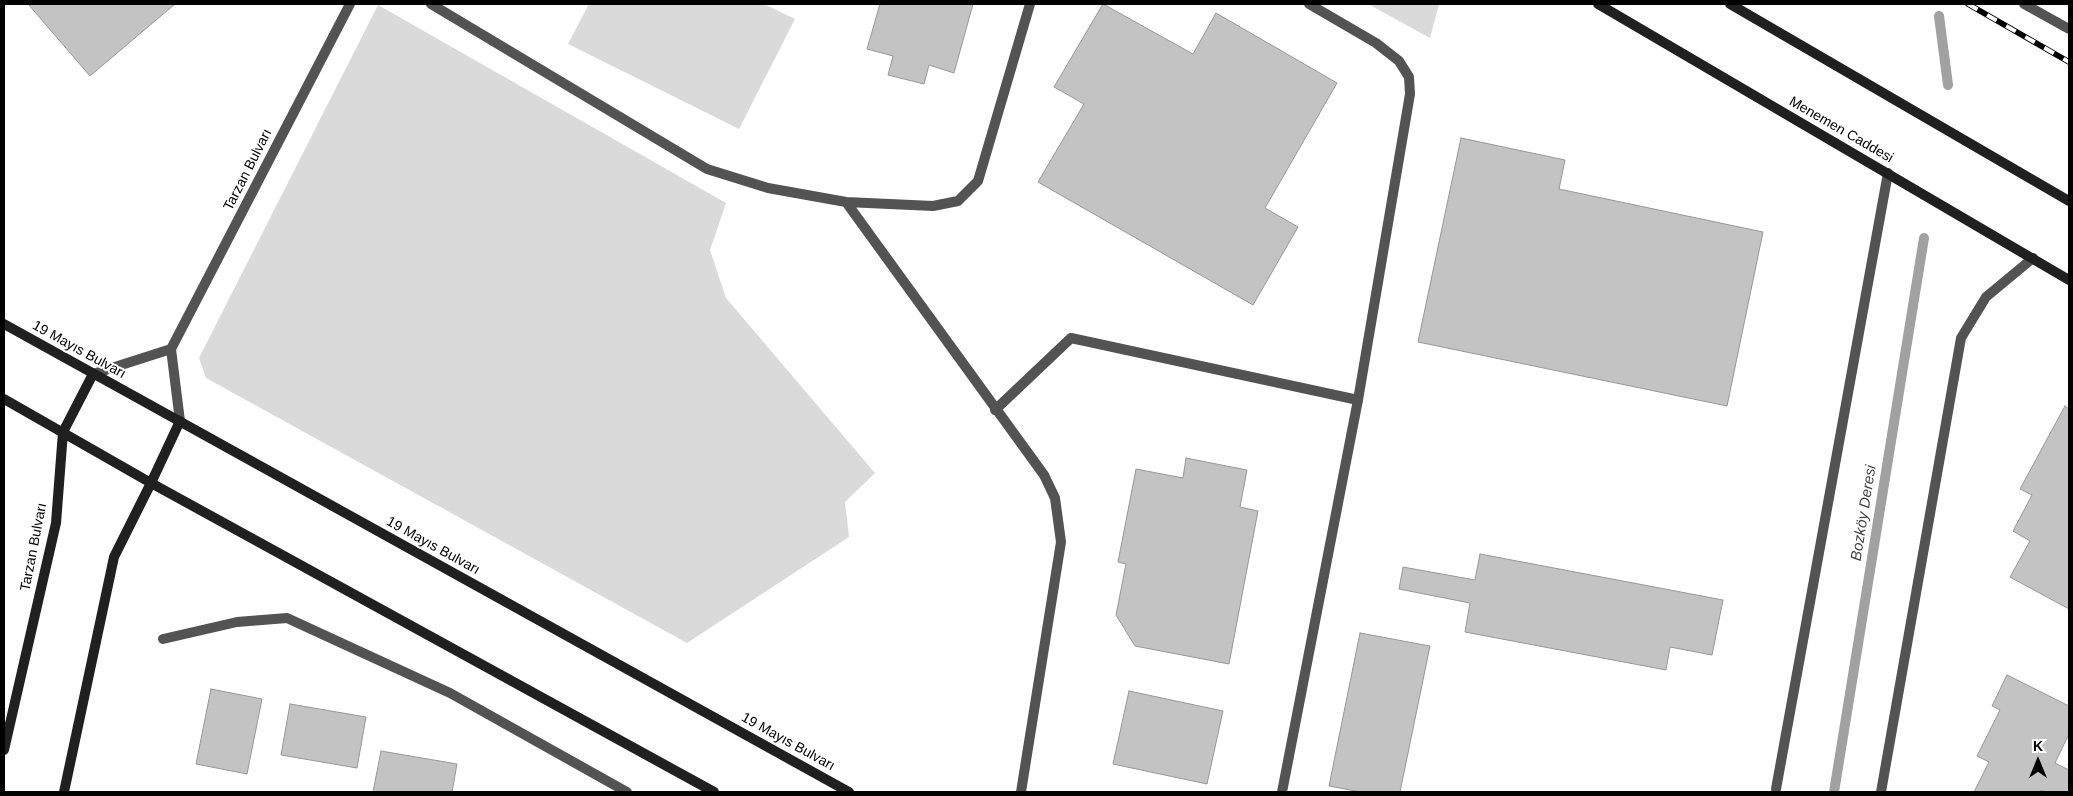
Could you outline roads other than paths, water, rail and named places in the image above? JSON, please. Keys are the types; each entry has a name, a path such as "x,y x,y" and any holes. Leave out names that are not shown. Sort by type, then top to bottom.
{"main road":[{"name":"Menemen Caddesi","path":"1598,4 2069,280"},
{"path":"1730,4 2069,201"},
{"name":"19 Mayıs Bulvarı","path":"4,324 849,792"},
{"name":"Tarzan Bulvarı","path":"4,750 56,523 63,432 93,374"},
{"path":"4,399 151,483 714,792"},
{"path":"64,792 114,557 180,421"}],"street":[{"name":"Tarzan Bulvarı","path":"171,349 350,4"},
{"path":"431,4 707,168 768,188 846,202 933,206 958,201 978,181 1030,4"},
{"path":"1282,792 1358,400 1410,94 1409,77 1399,61 1376,43 1309,4"},
{"path":"2024,4 2069,29"},
{"path":"1776,790 1888,173"},
{"path":"846,202 995,410 1044,475 1055,498 1061,542 1021,792"},
{"path":"1881,792 1962,338 1986,297 2032,258"},
{"path":"995,410 1071,338 1358,400"},
{"path":"93,374 171,349 180,421"},
{"path":"163,639 237,622 287,618 450,693 627,792"}],"waterway":[{"name":"Bozköy Deresi","path":"1939,16 1948,85"},
{"name":"Bozköy Deresi","path":"1834,792 1924,238"}],"railway":[{"path":"1968,4 2069,62"}]}
